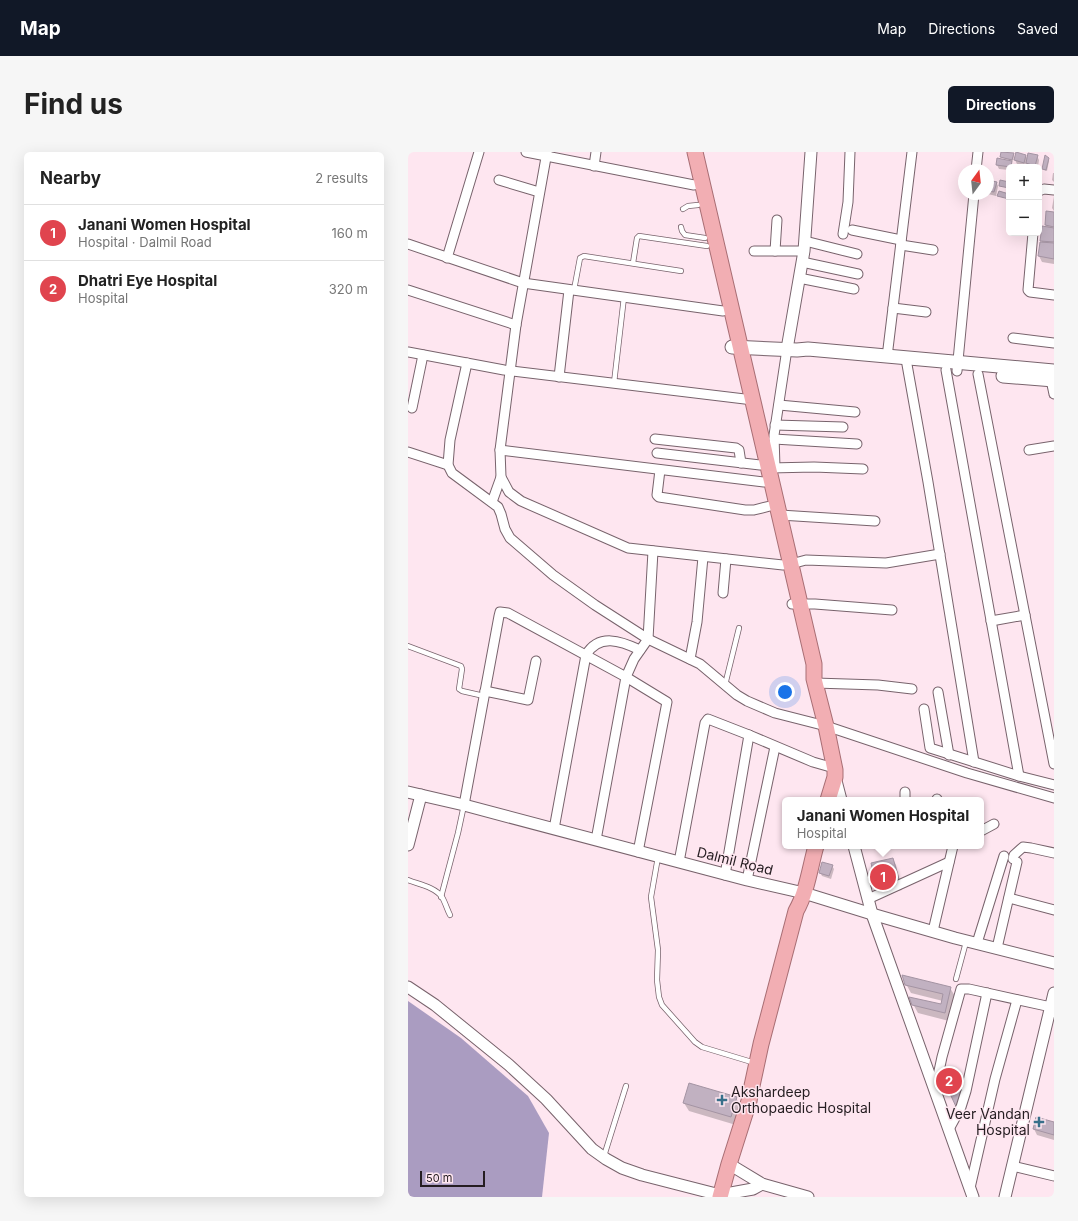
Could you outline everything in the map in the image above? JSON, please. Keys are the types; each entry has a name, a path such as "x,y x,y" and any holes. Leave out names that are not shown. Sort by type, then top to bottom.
{"highway":[{"path":"688,152 698,205 722,311 736,347"},
{"path":"695,152 736,347 796,603 814,664 815,681 826,726 834,772 829,797"},
{"path":"749,1101 754,1097 764,1045 790,945 796,911 801,900 815,849"},
{"path":"720,1196 749,1101 756,1064 764,1045"}],"main road":[{"path":"736,347 808,350 887,357 907,362"},
{"path":"792,350 812,356 907,362 953,368 1052,375"},
{"path":"953,368 978,374 1052,375"}],"street":[{"path":"447,258 478,152"},
{"path":"526,152 546,154 594,166 694,185"},
{"path":"594,166 596,152"},
{"path":"766,470 774,439 778,405 792,350 799,278 804,246 811,152"},
{"path":"842,234 848,202 850,152"},
{"path":"887,357 912,152"},
{"path":"977,164 978,152"},
{"path":"492,502 501,477 500,450 516,325 546,154"},
{"path":"499,180 539,192"},
{"path":"1042,190 1054,190"},
{"path":"973,200 953,368 991,621 1019,776"},
{"path":"775,251 777,220"},
{"path":"852,230 933,250"},
{"path":"1034,236 1028,290 1030,292 1054,295"},
{"path":"408,244 523,283 722,311"},
{"path":"754,251 775,251 804,246 856,254"},
{"path":"802,262 858,274"},
{"path":"799,278 854,289"},
{"path":"408,290 516,325"},
{"path":"560,377 572,290"},
{"path":"893,308 926,312"},
{"path":"1013,338 1054,342"},
{"path":"408,352 467,363 560,377 749,399"},
{"path":"412,408 423,355"},
{"path":"907,362 974,762"},
{"path":"467,363 450,440 448,465 452,472 498,507 507,533 515,543 553,575 595,605 648,639 700,664 737,695 758,707 775,713 826,726 967,774 1054,798"},
{"path":"978,374 1054,764"},
{"path":"1052,375 1054,394"},
{"path":"778,405 855,412"},
{"path":"775,425 843,427"},
{"path":"655,439 736,448 739,450 741,463"},
{"path":"774,439 857,444"},
{"path":"1029,450 1054,446"},
{"path":"500,450 660,470 766,470 814,467 863,469"},
{"path":"408,452 448,465"},
{"path":"657,453 741,463 766,470"},
{"path":"660,470 657,495 659,497 745,510 775,510 875,521"},
{"path":"501,477 509,492 521,501 628,548 703,557 787,564 806,560 886,563 940,554"},
{"path":"596,840 626,677 629,668 648,639 654,552"},
{"path":"690,659 697,622 703,557"},
{"path":"723,593 726,559"},
{"path":"796,603 892,610"},
{"path":"464,805 500,612 508,613 626,677 667,702 638,852"},
{"path":"991,621 1025,615"},
{"path":"554,829 586,656 589,650 606,640 616,640 640,650"},
{"path":"484,694 528,700 536,661"},
{"path":"815,681 912,689"},
{"path":"938,692 949,755"},
{"path":"924,709 929,746 933,750 1054,785"},
{"path":"679,862 706,720 711,720 748,735 834,772 840,797"},
{"path":"725,875 748,735"},
{"path":"747,880 775,747"},
{"name":"Dalmil Road","path":"408,792 464,805 747,880 801,900 872,914 1054,963"},
{"path":"408,845 421,795"},
{"path":"984,829 994,824"},
{"path":"997,948 1009,898 1015,861 1014,855 1023,847 1054,853"},
{"path":"855,849 872,914 972,1193"},
{"path":"933,931 952,849"},
{"path":"977,943 1004,856"},
{"path":"868,899 949,862"},
{"path":"1009,898 1054,910"},
{"path":"408,987 435,1005 509,1065 546,1099 578,1136 592,1149 622,1168 642,1175 720,1196 753,1189 762,1184"},
{"path":"935,1090 942,1057 961,989 968,989 1050,1007"},
{"path":"949,1129 961,1108 966,1091 987,993"},
{"path":"1005,1197 1054,993"},
{"path":"972,1193 995,1079 1017,1000"},
{"path":"729,1164 762,1184 792,1195 808,1197"},
{"path":"1012,1166 1054,1176"}],"lane":[{"path":"683,209 688,206 698,205"},
{"path":"681,228 685,235 706,242"},
{"path":"633,263 637,238 639,236 706,242"},
{"path":"572,290 580,258 582,256 681,271"},
{"path":"614,383 624,297"},
{"path":"725,685 739,628"},
{"path":"408,646 461,666 459,689 462,691 484,694"},
{"path":"441,897 464,805"},
{"path":"658,857 651,897 658,950 657,980 659,997 662,1005 695,1042 702,1047 756,1064"},
{"path":"408,880 431,889 441,897 450,915"},
{"path":"956,979 966,940"},
{"path":"603,1157 626,1086"}],"shaded area":[{"path":"408,1001 461,1038 528,1096 549,1133 542,1197 408,1197"}],"building":[{"path":"1001,152 1014,153 1012,160 1000,157"},
{"path":"1016,152 1026,155 1024,163 1014,160"},
{"path":"1028,153 1038,155 1036,164 1026,163"},
{"path":"1045,155 1049,158 1046,170 1042,169"},
{"path":"997,158 1012,161 1012,164 1006,164 1006,166 996,165"},
{"path":"1000,180 1006,181 1006,187 999,186"},
{"path":"994,181 997,182 994,192"},
{"path":"999,191 1006,193 1006,198 997,196"},
{"path":"1046,211 1054,212 1054,227 1045,225"},
{"path":"1042,226 1054,228 1054,242 1040,241 1041,236 1042,236"},
{"path":"1040,242 1054,243 1054,259 1038,256"},
{"path":"893,858 900,883 877,889 871,863"},
{"path":"822,862 833,865 829,876 819,873"},
{"path":"902,975 951,987 945,1013 912,1005 909,997 941,1004 943,994 905,985"},
{"path":"940,1072 966,1078 958,1111"},
{"path":"689,1083 737,1097 731,1117 683,1103"},
{"path":"1036,1117 1054,1122 1054,1135 1033,1129"}],"place":[{"name":"Janani Women Hospital","path":"883,877"},
{"name":"Dhatri Eye Hospital","path":"949,1081"},
{"name":"Akshardeep Orthopaedic Hospital","path":"722,1100"},
{"name":"Veer Vandan Hospital","path":"1039,1122"}]}
